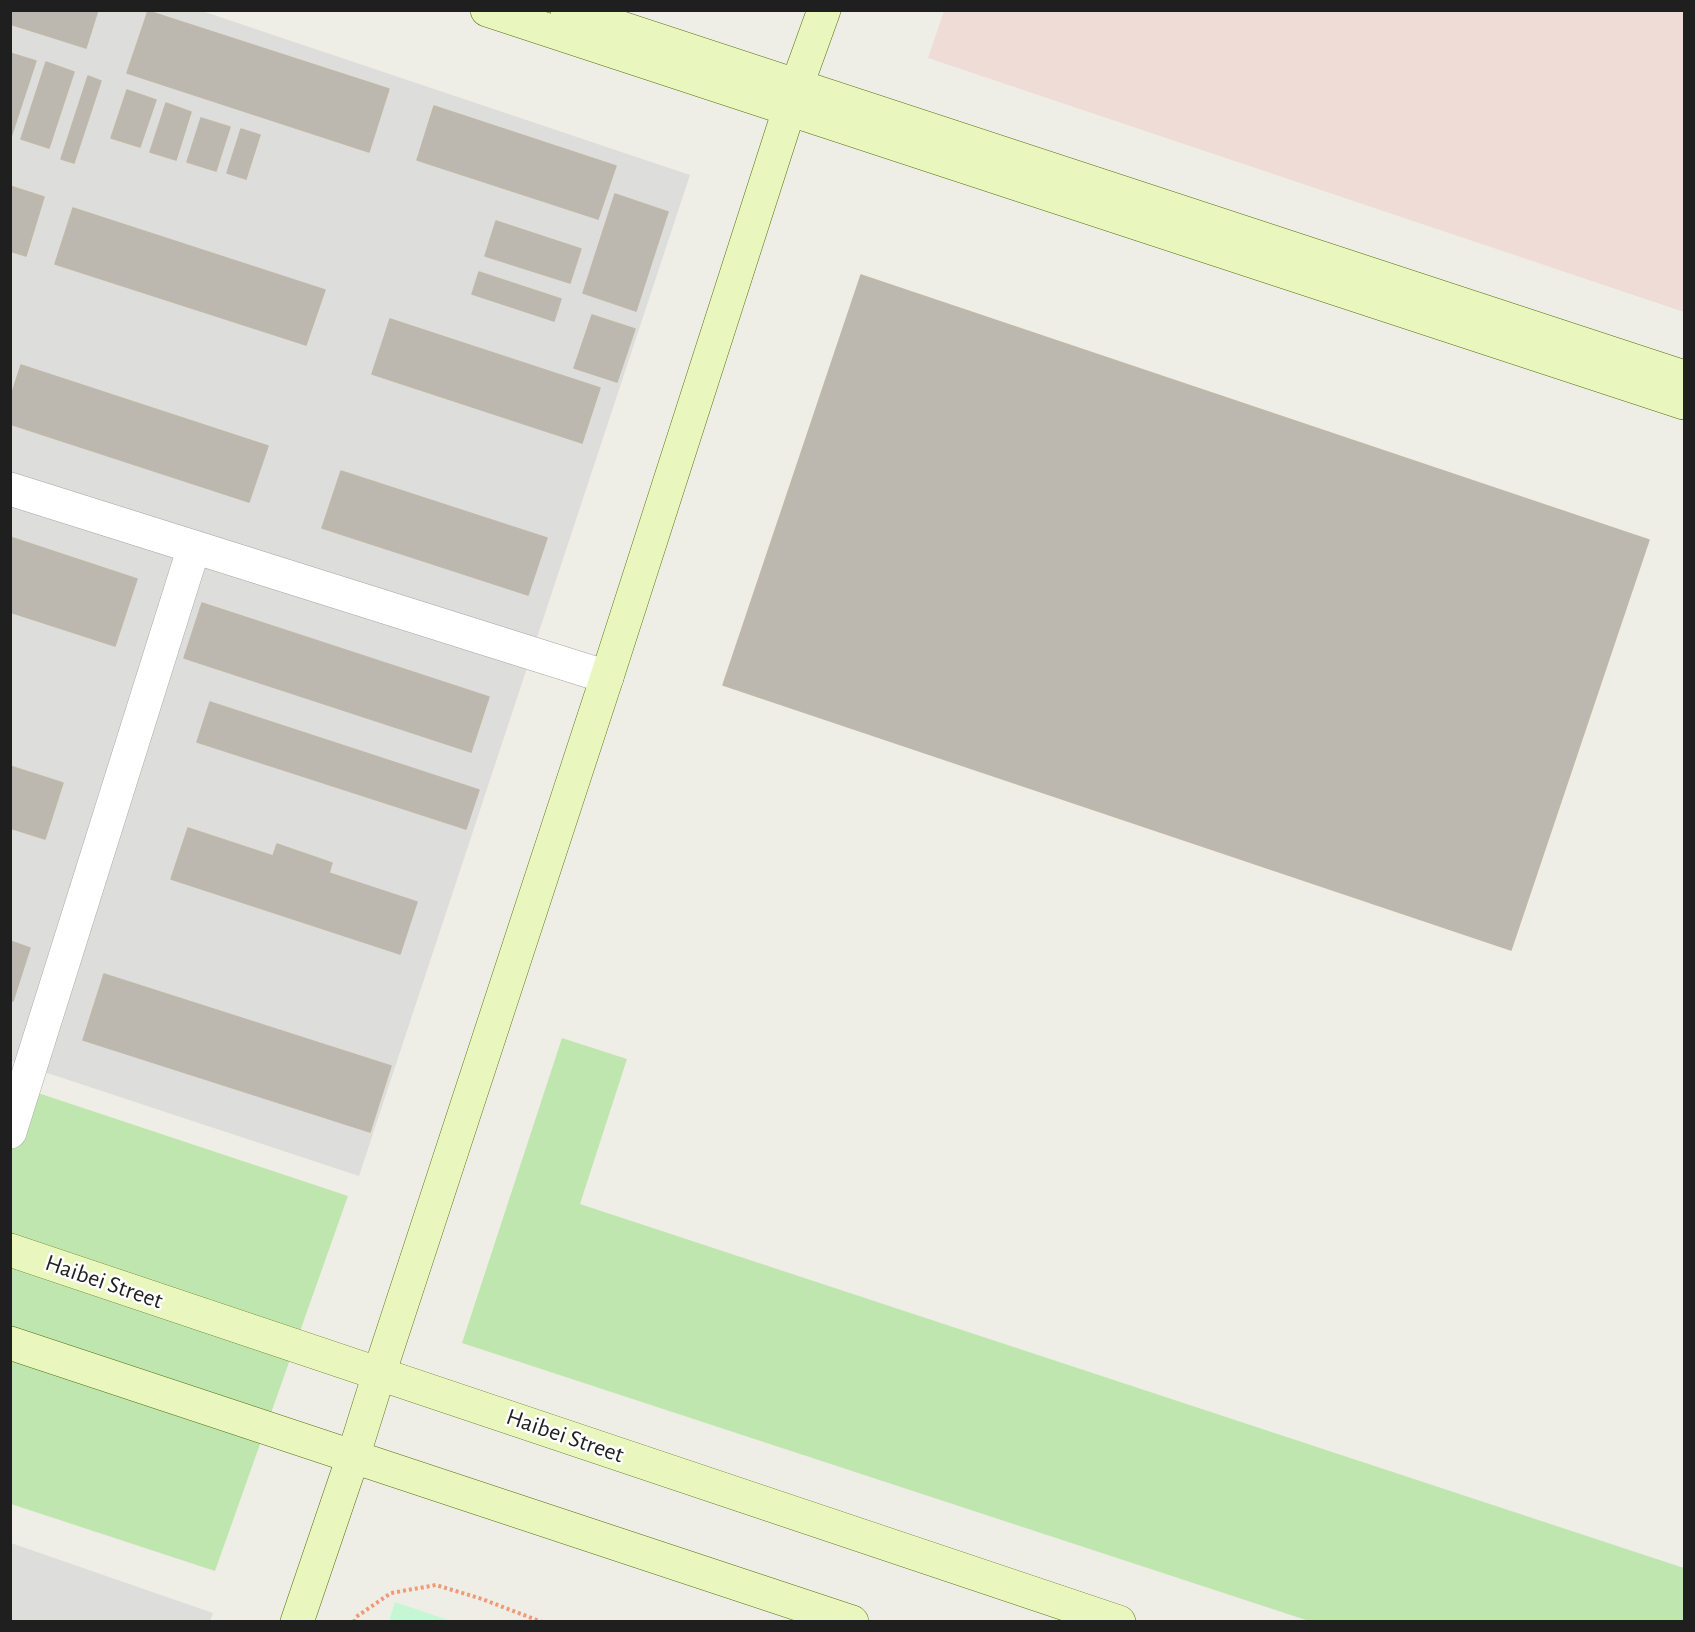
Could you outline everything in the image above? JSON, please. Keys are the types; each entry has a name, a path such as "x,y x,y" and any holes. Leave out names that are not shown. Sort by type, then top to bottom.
{"street":[{"path":"487,10 793,97 1684,377"},
{"path":"567,10 793,97 1684,403"},
{"path":"297,1622 607,677 793,97 824,10"},
{"path":"10,489 607,677"},
{"path":"10,1132 194,547"},
{"name":"Haibei Street","path":"10,1250 1119,1622"},
{"path":"10,1343 852,1622"}],"path":[{"path":"354,1622 356,1617 391,1593 436,1585 482,1599 542,1622"}],"shaded area":[{"path":"11,11 202,11 690,175 359,1176 11,1061"},
{"path":"944,11 1684,11 1684,312 928,58"},
{"path":"11,1543 213,1613 210,1621 11,1621"}],"green space":[{"path":"562,1038 627,1059 580,1204 1684,1568 1684,1621 1309,1621 462,1343"},
{"path":"11,1084 348,1196 215,1571 11,1504"},
{"path":"395,1602 451,1621 389,1621"}],"building":[{"path":"10,10 98,10 86,48 10,24"},
{"path":"148,11 389,89 369,152 127,73"},
{"path":"10,53 36,61 11,137 10,137"},
{"path":"46,62 74,72 49,148 21,139"},
{"path":"88,76 101,81 74,163 61,159"},
{"path":"127,90 156,100 140,147 111,138"},
{"path":"166,103 191,112 176,160 150,152"},
{"path":"434,106 616,166 598,219 417,160"},
{"path":"201,118 230,127 216,171 187,162"},
{"path":"241,129 260,135 246,179 227,173"},
{"path":"10,186 44,197 26,256 10,251"},
{"path":"615,194 668,212 636,311 583,293"},
{"path":"73,208 325,290 306,345 55,264"},
{"path":"496,221 581,249 570,283 485,256"},
{"path":"479,272 561,299 554,321 472,294"},
{"path":"861,275 1649,540 1511,950 723,685"},
{"path":"592,315 635,329 617,382 574,368"},
{"path":"390,319 600,388 582,443 372,374"},
{"path":"21,365 268,446 249,502 10,424 10,399"},
{"path":"341,471 547,538 528,595 322,528"},
{"path":"10,537 137,579 115,646 10,612"},
{"path":"202,603 489,697 471,752 184,658"},
{"path":"210,702 479,790 466,829 197,742"},
{"path":"10,766 63,783 45,839 10,828"},
{"path":"188,828 273,856 277,844 332,863 329,873 417,902 400,954 171,879"},
{"path":"10,941 30,948 13,1001 10,1001"},
{"path":"104,974 391,1066 370,1132 83,1040"}]}
